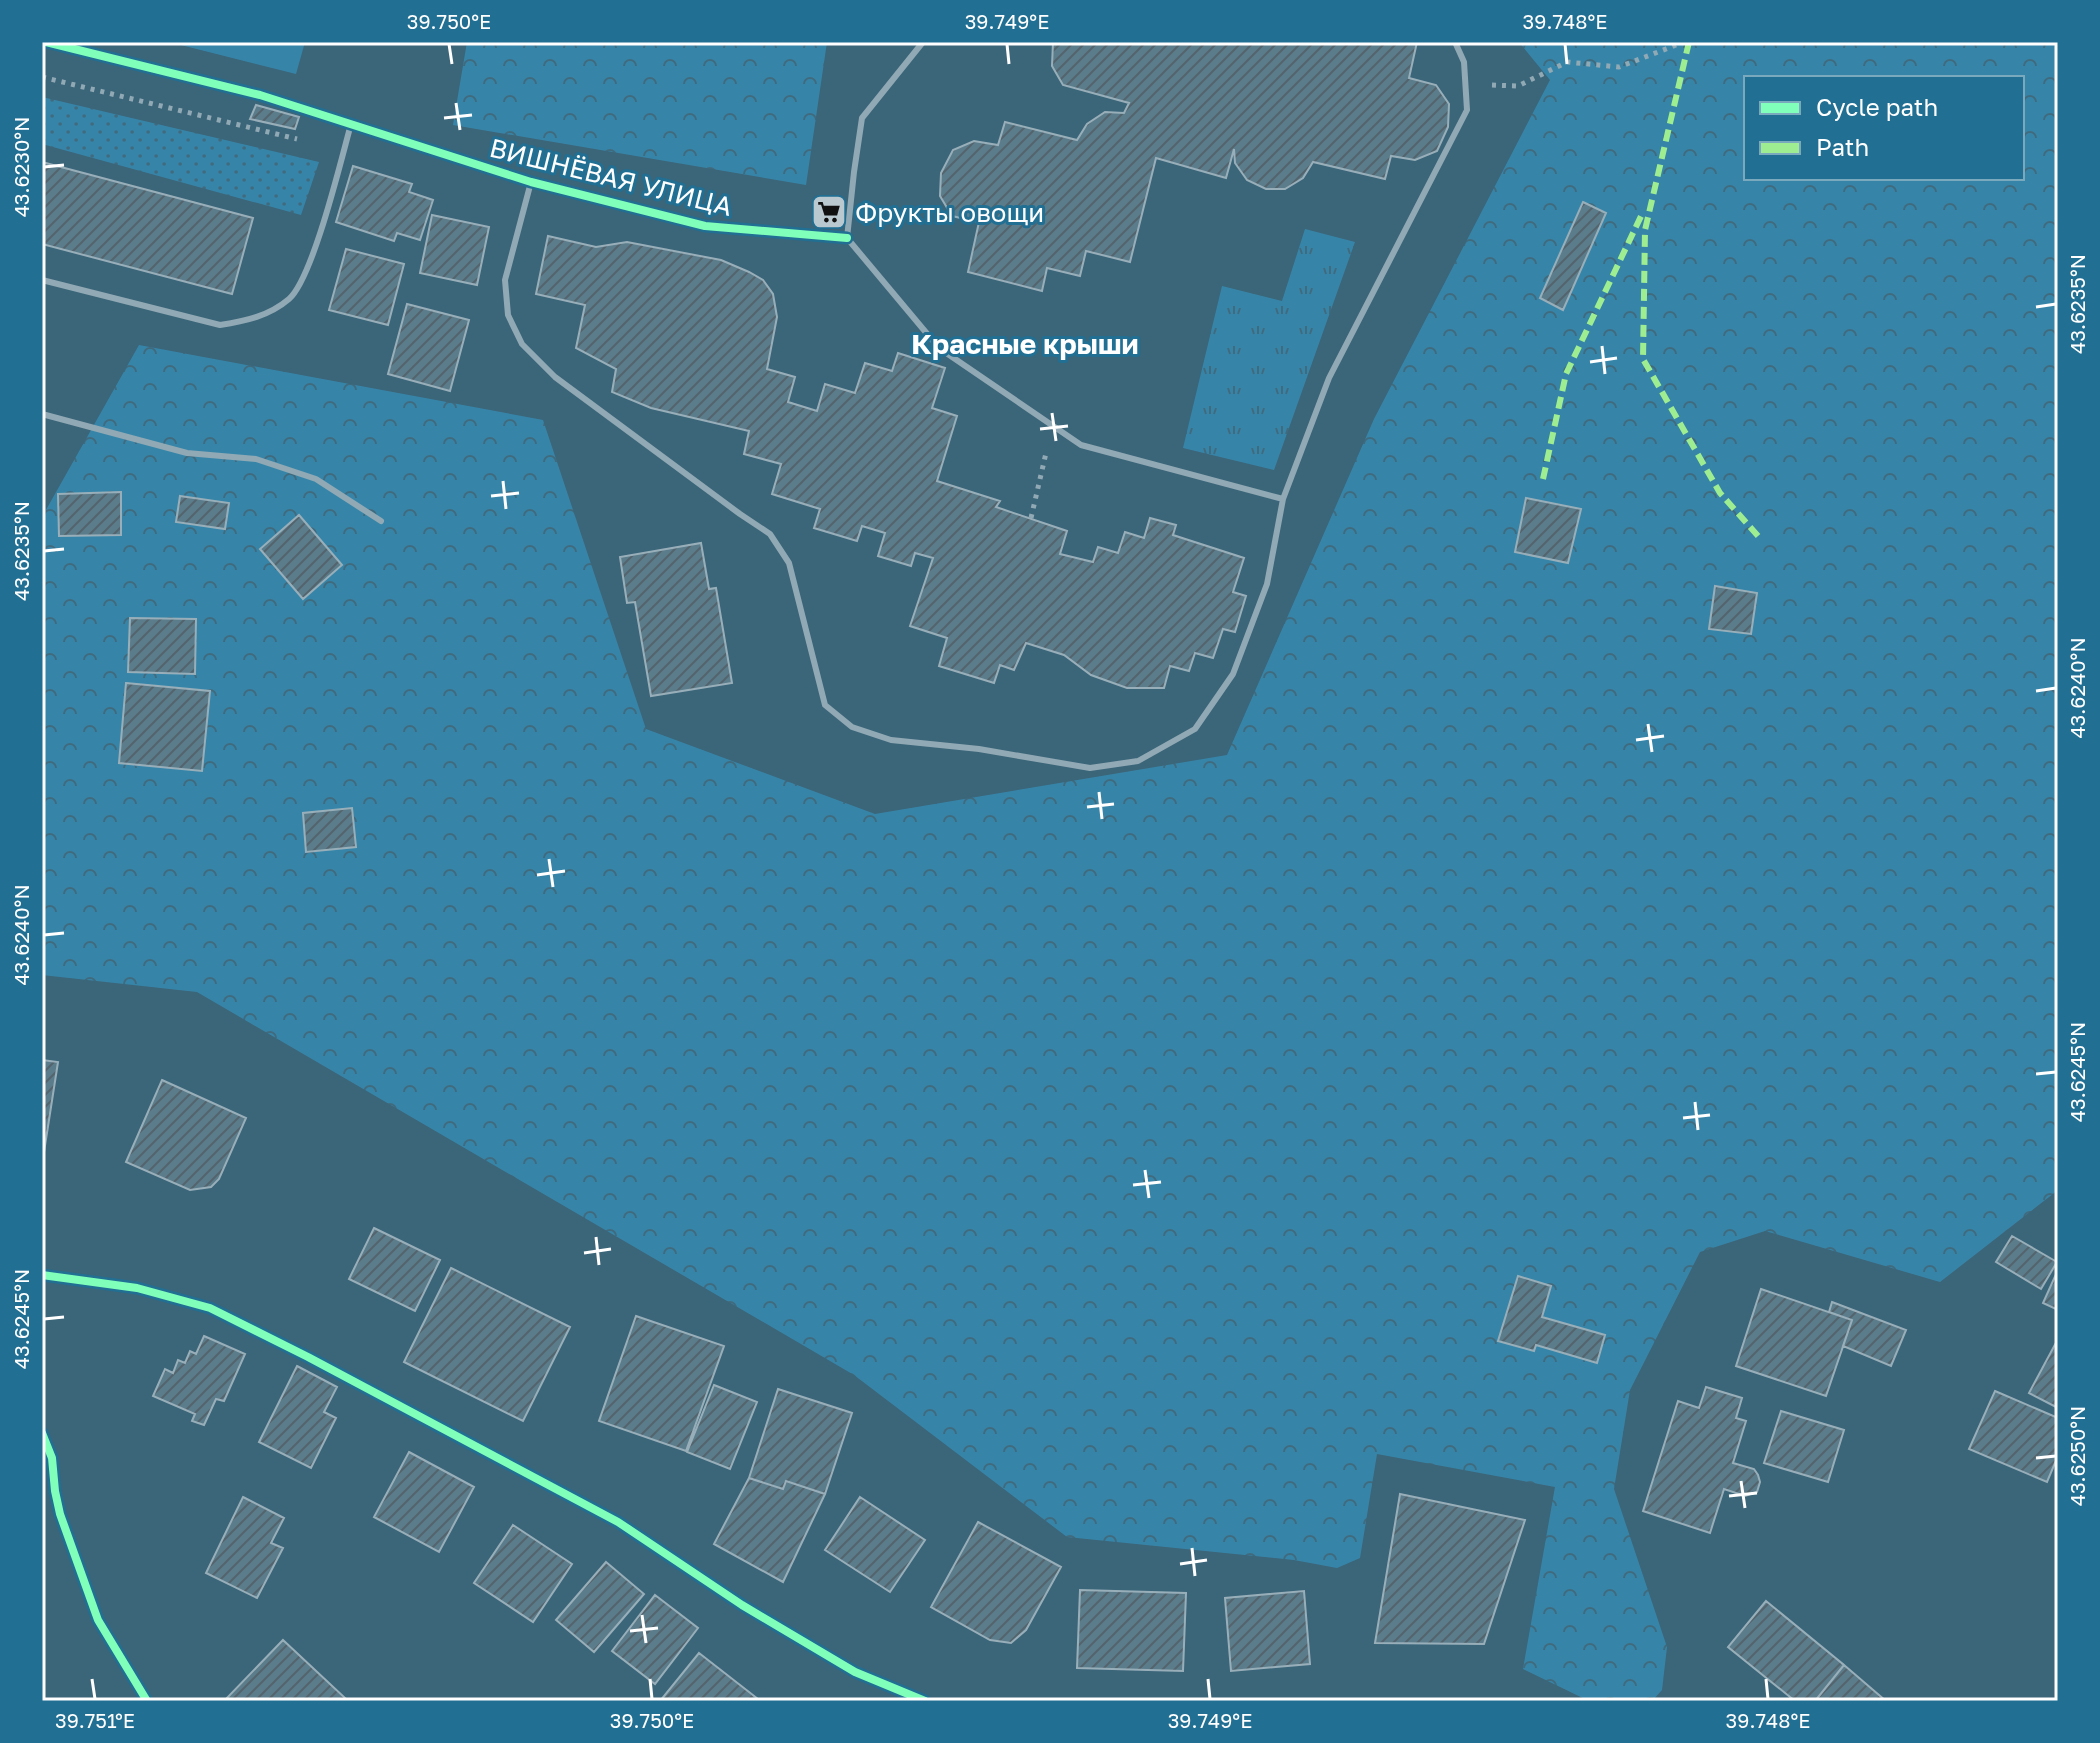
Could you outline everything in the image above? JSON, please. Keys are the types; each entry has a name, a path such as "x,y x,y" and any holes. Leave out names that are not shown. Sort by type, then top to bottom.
{"street":[{"name":"ВИШНЁВАЯ УЛИЦА","path":"46,42 260,95 531,182 705,226 847,238"},
{"path":"42,1275 137,1288 210,1308 618,1522 742,1605 855,1672 925,1701"},
{"path":"42,1433 52,1458 60,1514 98,1620 147,1701"}],"lane":[{"path":"923,42 862,118 847,238 939,348 1081,445 1283,499"},
{"path":"531,182 505,280 508,315 522,344 555,377 770,534 789,563 825,705 852,727 891,740 979,749 1090,768 1138,761 1195,729 1233,674 1267,584 1283,499 1329,378 1467,110 1464,62 1455,42"},
{"path":"42,280 220,325 248,321 271,311 292,297 310,261 351,124"},
{"path":"42,414 187,453 256,459 316,479 381,521"}],"path":[{"path":"1465,84 1518,86 1567,62 1619,67 1684,42"},
{"path":"42,77 273,135 344,148"},
{"path":"1031,518 1047,453 1036,444"}],"green space":[{"path":"169,42 305,42 296,74"},
{"path":"467,42 827,42 806,185 453,125"},
{"path":"1519,42 2058,42 2058,1190 1940,1282 1765,1231 1700,1252 1630,1390 1614,1489 1667,1647 1662,1690 1652,1701 1589,1701 1523,1669 1555,1487 1377,1454 1360,1558 1337,1568 1294,1560 1067,1537 854,1375 197,992 42,975 42,517 139,345 543,420 646,729 875,814 1227,755 1374,419 1550,80"},
{"path":"42,97 319,162 301,215 42,144"},
{"path":"1305,229 1355,242 1274,470 1183,448 1222,286 1282,301"}],"building":[{"path":"1053,42 1417,42 1409,78 1436,85 1449,104 1448,127 1437,151 1415,160 1391,156 1385,179 1313,162 1303,178 1285,189 1266,189 1247,180 1235,163 1234,149 1226,178 1156,158 1130,262 1086,251 1080,276 1047,268 1042,291 968,272 979,222 952,216 940,196 941,173 953,150 974,141 998,145 1005,122 1077,140 1087,124 1105,112 1124,113 1129,103 1063,85 1052,66"},
{"path":"256,105 299,117 295,129 250,119"},
{"path":"42,162 253,218 232,294 42,244"},
{"path":"353,166 412,184 409,192 433,200 420,240 397,233 394,241 336,222"},
{"path":"1583,202 1606,213 1563,310 1540,298"},
{"path":"432,215 489,227 477,285 420,273"},
{"path":"548,236 596,247 627,242 721,260 763,280 773,294 777,317 767,369 795,377 788,402 817,411 825,384 855,393 865,363 892,371 898,353 945,368 932,408 957,416 937,481 1000,501 996,507 1067,531 1060,554 1093,562 1098,547 1118,553 1125,532 1144,538 1150,518 1176,525 1173,535 1244,558 1233,592 1246,596 1235,632 1223,629 1213,658 1195,653 1189,671 1170,666 1164,688 1127,688 1091,675 1064,655 1026,643 1014,670 1000,665 994,683 939,666 947,638 910,626 933,558 915,553 911,566 878,556 885,533 862,526 857,541 814,528 820,509 772,494 781,464 744,454 749,431 651,408 612,392 616,369 576,348 585,305 536,294"},
{"path":"346,249 404,264 388,325 329,310"},
{"path":"407,304 469,320 450,391 388,374"},
{"path":"121,492 121,535 59,536 58,494"},
{"path":"180,496 229,503 225,529 176,522"},
{"path":"1526,498 1581,509 1568,563 1515,552"},
{"path":"299,515 342,565 303,599 260,549"},
{"path":"701,543 709,589 716,588 732,683 651,696 635,602 627,603 620,557"},
{"path":"1715,586 1757,593 1751,634 1709,629"},
{"path":"130,618 196,619 195,674 128,672"},
{"path":"126,683 210,691 202,771 119,763"},
{"path":"352,808 356,847 306,852 303,813"},
{"path":"42,1060 58,1062 42,1165"},
{"path":"162,1080 246,1118 219,1179 211,1187 190,1190 126,1162"},
{"path":"374,1228 440,1260 415,1311 349,1279"},
{"path":"2012,1236 2057,1262 2041,1289 1996,1262"},
{"path":"451,1268 570,1327 523,1421 404,1362"},
{"path":"2058,1273 2058,1310 2043,1303"},
{"path":"1518,1276 1551,1286 1542,1317 1605,1335 1597,1363 1536,1345 1534,1351 1498,1341"},
{"path":"1761,1289 1852,1320 1826,1396 1736,1366"},
{"path":"1832,1302 1906,1330 1891,1366 1843,1346 1852,1320 1829,1312"},
{"path":"636,1316 724,1346 686,1451 599,1421"},
{"path":"204,1336 245,1354 224,1401 216,1399 204,1425 192,1421 195,1414 153,1396 165,1369 173,1373 178,1360 185,1363 190,1351 196,1354"},
{"path":"2058,1339 2058,1408 2029,1393"},
{"path":"297,1366 337,1387 324,1412 336,1418 311,1468 259,1442"},
{"path":"714,1385 757,1402 730,1469 687,1452"},
{"path":"1706,1387 1742,1398 1736,1418 1746,1421 1733,1463 1754,1469 1760,1482 1757,1492 1745,1496 1724,1489 1710,1533 1643,1511 1678,1401 1699,1408"},
{"path":"778,1389 852,1413 825,1494 786,1481 783,1489 749,1478"},
{"path":"1995,1391 2058,1418 2058,1456 2047,1482 1969,1449"},
{"path":"1781,1411 1844,1430 1828,1482 1764,1463"},
{"path":"409,1452 474,1487 439,1552 374,1517"},
{"path":"749,1478 783,1489 786,1481 825,1494 783,1582 714,1544"},
{"path":"1400,1494 1525,1520 1484,1644 1375,1643"},
{"path":"243,1497 284,1518 271,1543 283,1548 257,1598 206,1573"},
{"path":"860,1497 925,1540 890,1592 825,1550"},
{"path":"978,1522 1061,1567 1026,1630 1011,1643 990,1640 931,1607"},
{"path":"513,1525 572,1564 533,1622 474,1583"},
{"path":"606,1562 644,1594 594,1652 556,1620"},
{"path":"1080,1590 1186,1593 1183,1671 1077,1668"},
{"path":"1304,1591 1310,1664 1231,1671 1225,1598"},
{"path":"655,1595 698,1628 655,1684 612,1651"},
{"path":"1766,1601 1844,1665 1815,1701 1795,1701 1728,1647"},
{"path":"283,1640 345,1698 342,1701 224,1701"},
{"path":"699,1653 758,1699 757,1701 660,1701"},
{"path":"1844,1665 1886,1701 1815,1701"}],"marked path":[{"path":"1689,42 1645,230 1643,359 1720,493 1759,537"},
{"path":"1543,479 1566,374 1643,212"}],"cycle path":[{"path":"46,42 260,95 531,182 705,226 847,238"},
{"path":"42,1275 137,1288 210,1308 618,1522 742,1605 855,1672 925,1701"},
{"path":"42,1433 52,1458 60,1514 98,1620 147,1701"}],"place":[{"name":"Фрукты овощи","path":"829,212"}],"district":[{"name":"Красные крыши","path":"1025,343"}]}
